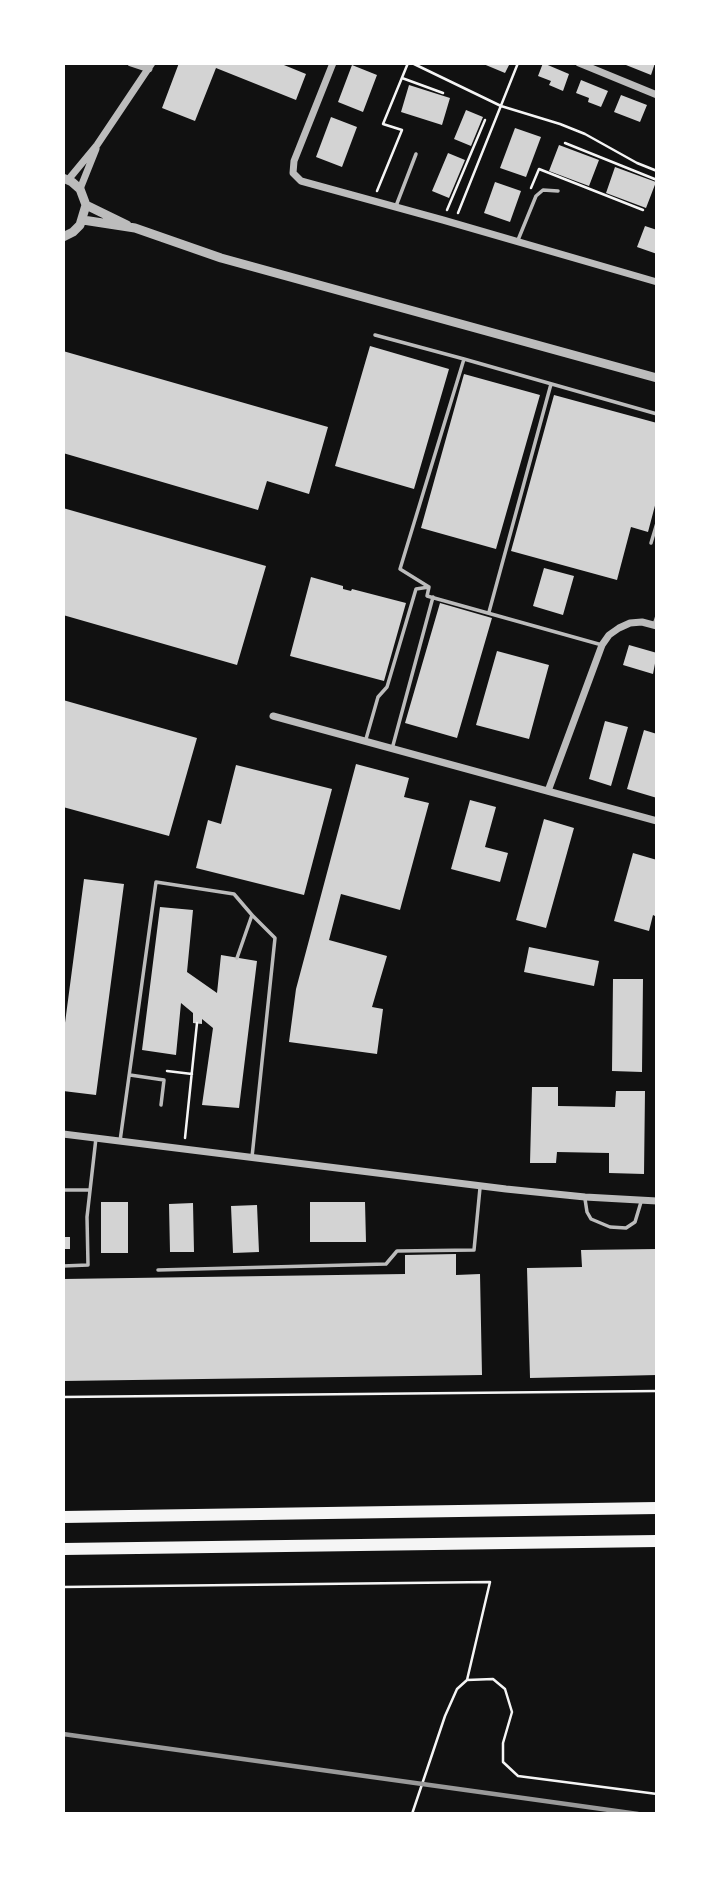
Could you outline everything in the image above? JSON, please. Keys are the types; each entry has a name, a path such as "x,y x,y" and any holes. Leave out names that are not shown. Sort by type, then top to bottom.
{"highway":[{"path":"63,1517 657,1508"},
{"path":"63,1549 657,1541"}],"street":[{"path":"63,237 77,229 83,220 86,205 80,189 65,179 97,145 150,66 131,63"},
{"path":"334,63 294,161 293,173 301,181 657,282"},
{"path":"579,63 657,95"},
{"path":"80,189 97,145"},
{"path":"86,205 135,228 221,258 657,378"},
{"path":"83,220 135,228"},
{"path":"548,791 602,645 609,635 619,628 642,622 656,625"},
{"path":"273,716 657,821"},
{"path":"63,1134 480,1186 657,1201"}],"lane":[{"path":"395,208 415,154"},
{"path":"517,242 536,196 547,189 558,191"},
{"path":"375,335 657,414"},
{"path":"429,587 400,569 464,359"},
{"path":"489,612 551,384"},
{"path":"651,543 657,523"},
{"path":"429,587 427,596 602,645"},
{"path":"365,741 378,697 387,687 416,589 429,587"},
{"path":"392,748 433,597"},
{"path":"656,625 657,615"},
{"path":"120,1141 156,882 234,894 275,939 252,1157"},
{"path":"237,958 252,915"},
{"path":"130,1075 164,1080 161,1105"},
{"path":"63,1266 88,1265 87,1217 96,1138"},
{"path":"158,1270 386,1264 397,1251 474,1250 480,1186"},
{"path":"63,1190 90,1190"},
{"path":"585,1197 591,1219 610,1227 626,1228 635,1222 642,1200"}],"path":[{"path":"373,202 402,130 383,124 410,63 501,106 573,129 657,171"},
{"path":"454,223 518,63"},
{"path":"402,78 443,93"},
{"path":"443,220 485,120"},
{"path":"565,143 657,180"},
{"path":"184,1149 197,1023"},
{"path":"63,1397 657,1391"},
{"path":"63,1587 490,1582 467,1680 457,1689 445,1716 412,1814"},
{"path":"467,1680 494,1679 505,1689 512,1712 503,1743 503,1762 518,1776 657,1794"}],"building":[{"path":"179,63 279,63 306,74 296,100 216,68 195,121 162,108"},
{"path":"481,63 510,63 505,73"},
{"path":"543,63 569,74 563,91 549,85 551,81 538,76"},
{"path":"621,63 655,63 651,75"},
{"path":"352,65 377,75 363,112 338,102"},
{"path":"581,80 608,91 601,107 576,93"},
{"path":"409,85 450,98 442,125 401,112"},
{"path":"621,95 647,105 640,122 614,112"},
{"path":"466,110 483,117 471,146 454,139"},
{"path":"331,117 357,127 342,167 316,157"},
{"path":"515,128 541,137 526,177 500,168"},
{"path":"559,145 599,160 589,186 549,171"},
{"path":"448,153 465,160 449,198 432,191"},
{"path":"615,167 656,182 646,208 606,193"},
{"path":"495,182 521,191 510,222 484,213"},
{"path":"645,226 657,230 657,254 637,247"},
{"path":"370,346 449,369 414,489 335,466"},
{"path":"63,351 328,427 309,494 267,481 258,510 63,453"},
{"path":"464,374 540,395 496,549 421,528"},
{"path":"554,395 657,423 657,498 648,532 631,527 617,580 511,551"},
{"path":"63,508 266,566 237,665 63,615"},
{"path":"544,568 574,576 563,615 533,606"},
{"path":"311,577 343,586 343,589 406,603 384,681 290,656"},
{"path":"440,603 492,618 457,738 405,723"},
{"path":"629,645 657,653 653,674 623,665"},
{"path":"497,651 549,665 529,739 476,725"},
{"path":"63,700 197,738 169,836 63,807"},
{"path":"605,721 628,727 611,786 589,779"},
{"path":"644,730 657,734 657,798 627,789"},
{"path":"356,764 409,778 404,797 429,803 400,910 341,894 329,940 387,956 372,1007 383,1009 377,1054 289,1042 296,989"},
{"path":"236,765 332,789 304,895 196,868 208,820 221,824"},
{"path":"470,800 496,807 485,847 508,853 500,882 451,869"},
{"path":"544,819 574,828 546,928 516,920"},
{"path":"633,853 657,860 657,917 653,915 649,931 614,921"},
{"path":"84,879 124,884 96,1095 63,1091 63,1038"},
{"path":"160,907 193,910 187,972 217,993 221,955 257,961 239,1108 202,1105 213,1028 202,1019 202,1024 193,1023 193,1013 181,1003 176,1055 142,1050"},
{"path":"529,947 599,961 594,986 524,972"},
{"path":"613,979 643,979 642,1072 612,1071"},
{"path":"532,1087 558,1087 558,1106 615,1107 616,1091 645,1091 644,1174 609,1173 609,1153 557,1152 556,1163 530,1163"},
{"path":"101,1202 128,1202 128,1253 101,1253"},
{"path":"310,1202 365,1202 366,1242 310,1242"},
{"path":"193,1203 194,1252 170,1252 169,1204"},
{"path":"257,1205 259,1252 233,1253 231,1206"},
{"path":"63,1237 70,1237 70,1249 63,1249"},
{"path":"657,1249 657,1375 530,1378 527,1268 582,1267 581,1250"},
{"path":"456,1254 456,1275 480,1274 482,1375 63,1381 63,1279 405,1274 405,1255"}],"railway":[{"path":"63,1734 638,1814"}]}
